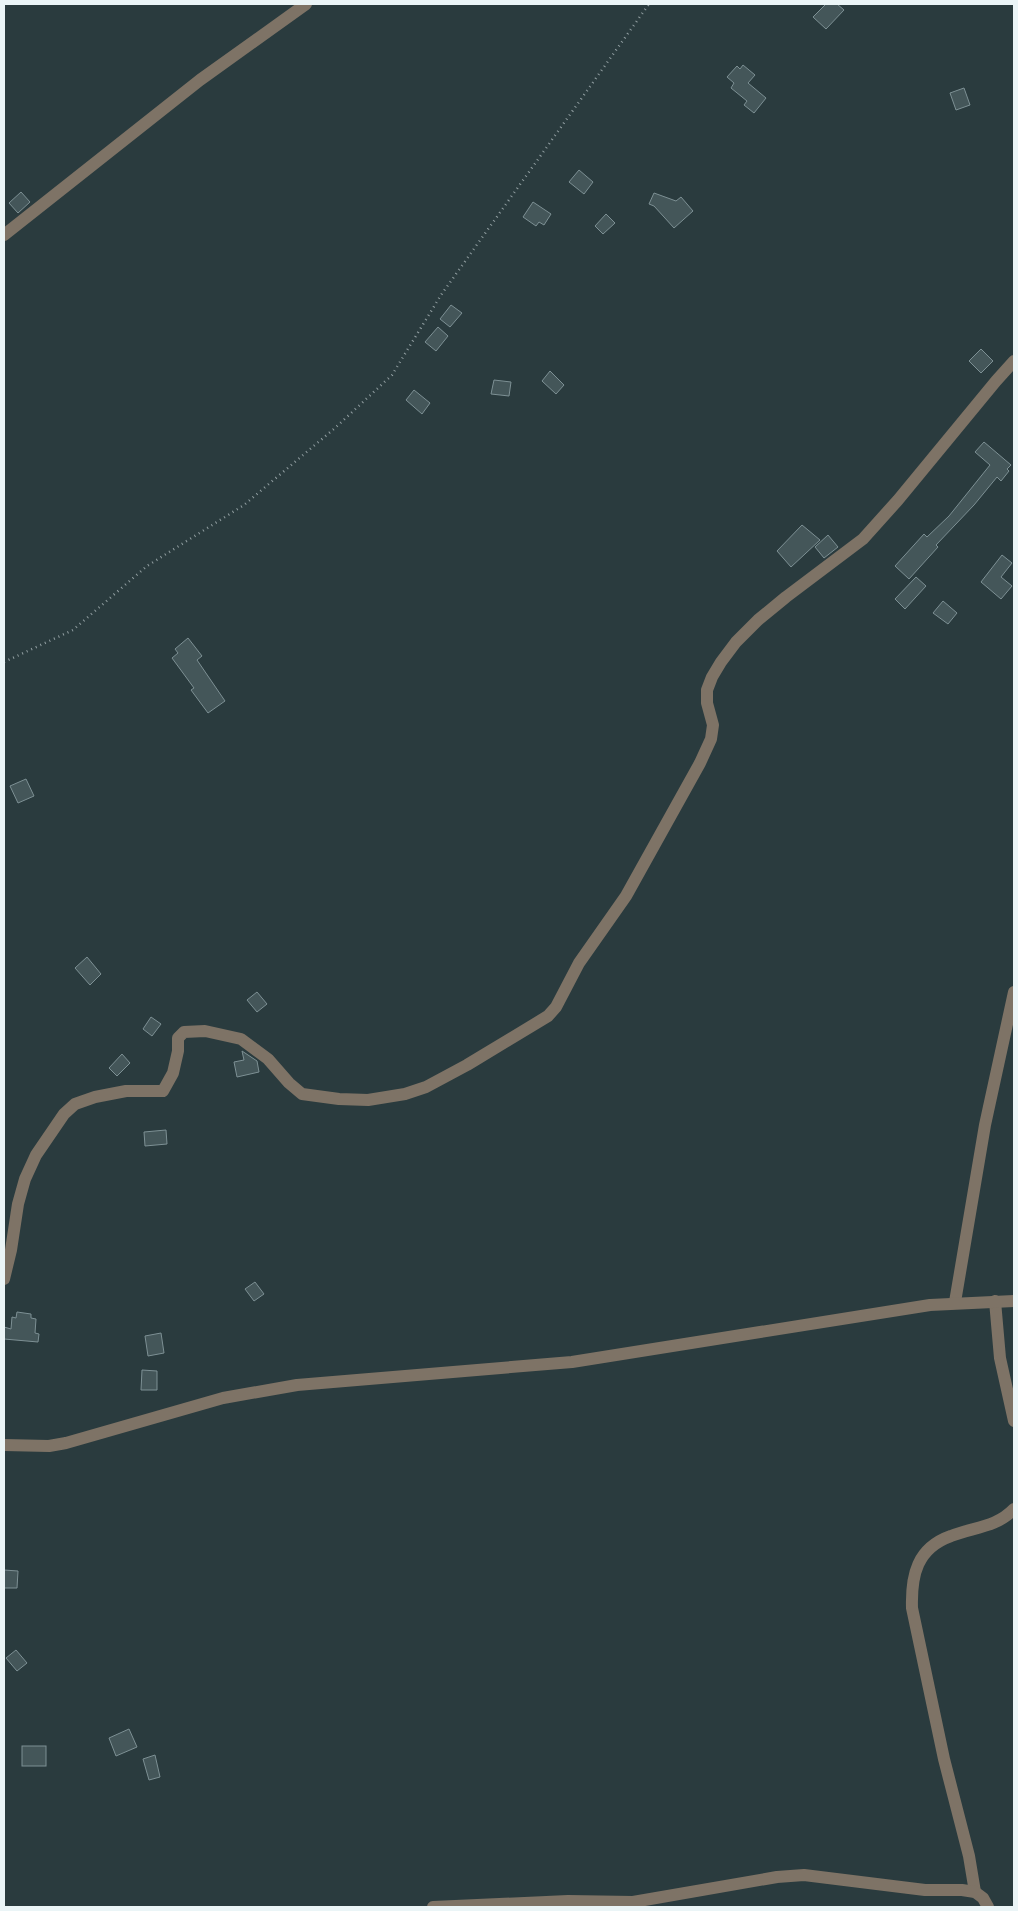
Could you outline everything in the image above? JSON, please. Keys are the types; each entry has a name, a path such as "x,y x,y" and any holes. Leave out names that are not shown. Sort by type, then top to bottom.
{"street":[{"path":"4,235 200,80 306,4"},
{"path":"4,1279 22,1187 28,1171 50,1133 70,1108 82,1100 126,1091 163,1091 172,1073 178,1051 178,1038 184,1032 204,1031 241,1039 268,1059 289,1084 302,1094 339,1100 368,1100 405,1094 426,1087 467,1065 548,1016 556,1006 579,963 626,896 700,764 709,745 712,732 712,718 707,702 708,690 712,677 721,662 736,642 758,620 793,591 864,539 1014,361"},
{"path":"955,1302 985,1125 1014,992"},
{"path":"995,1301 1000,1358 1014,1421"},
{"path":"4,1445 49,1446 66,1443 223,1398 297,1384 572,1362 899,1309 955,1302 1014,1301"},
{"path":"975,1892 969,1856 944,1759 911,1598 917,1567 924,1552 930,1546 951,1536 991,1525 1014,1509"},
{"path":"434,1907 568,1901 633,1902 789,1875 822,1876 908,1888 975,1892 984,1898 988,1907"}],"path":[{"path":"4,662 72,630 147,566 244,505 335,428 392,375 447,287 649,4"}],"building":[{"path":"826,4 837,4 844,10 826,29 813,17"},
{"path":"743,65 755,75 748,83 766,98 754,113 744,105 747,101 731,88 734,83 727,77 737,66 740,69"},
{"path":"964,88 970,105 956,110 950,93"},
{"path":"579,170 593,182 584,194 569,182"},
{"path":"21,192 30,202 18,213 9,203"},
{"path":"654,193 676,201 681,197 693,211 674,228 654,206 649,204"},
{"path":"533,202 551,214 544,225 539,222 536,226 523,217"},
{"path":"606,214 615,223 603,234 595,226"},
{"path":"451,305 462,313 450,327 440,319"},
{"path":"438,327 448,336 436,351 425,342"},
{"path":"981,349 993,361 981,373 969,361"},
{"path":"550,371 564,385 556,394 542,381"},
{"path":"494,380 511,382 509,396 491,394"},
{"path":"414,390 430,403 422,414 406,400"},
{"path":"984,442 1011,465 1007,469 1009,471 1001,481 997,477 974,505 936,545 938,547 909,579 895,566 924,534 927,537 949,516 990,465 975,452"},
{"path":"802,525 820,540 791,567 777,551"},
{"path":"828,535 838,547 824,558 815,547"},
{"path":"1002,555 1012,563 1001,577 1012,586 1001,599 981,582"},
{"path":"916,577 926,586 905,609 895,599"},
{"path":"943,601 957,613 948,624 933,613"},
{"path":"188,638 202,656 197,660 225,701 208,713 191,690 194,688 172,658 178,653 175,649"},
{"path":"26,779 34,796 18,803 10,786"},
{"path":"87,957 101,974 90,985 75,968"},
{"path":"257,992 267,1004 257,1012 247,1000"},
{"path":"151,1017 161,1024 152,1036 143,1029"},
{"path":"242,1051 257,1061 259,1072 237,1077 234,1062 244,1060"},
{"path":"122,1054 130,1063 117,1076 109,1068"},
{"path":"166,1130 167,1144 145,1146 144,1132"},
{"path":"255,1282 264,1294 254,1301 245,1289"},
{"path":"17,1312 31,1314 31,1318 36,1319 35,1333 39,1334 38,1342 4,1339 4,1327 11,1329 12,1317 16,1318"},
{"path":"161,1333 164,1353 148,1356 145,1336"},
{"path":"142,1370 157,1371 157,1390 141,1390"},
{"path":"4,1570 18,1571 17,1588 4,1588"},
{"path":"16,1650 27,1663 17,1671 6,1658"},
{"path":"129,1729 137,1747 116,1756 109,1738"},
{"path":"22,1746 46,1746 46,1766 22,1766"},
{"path":"155,1755 160,1777 149,1780 143,1759"}]}
